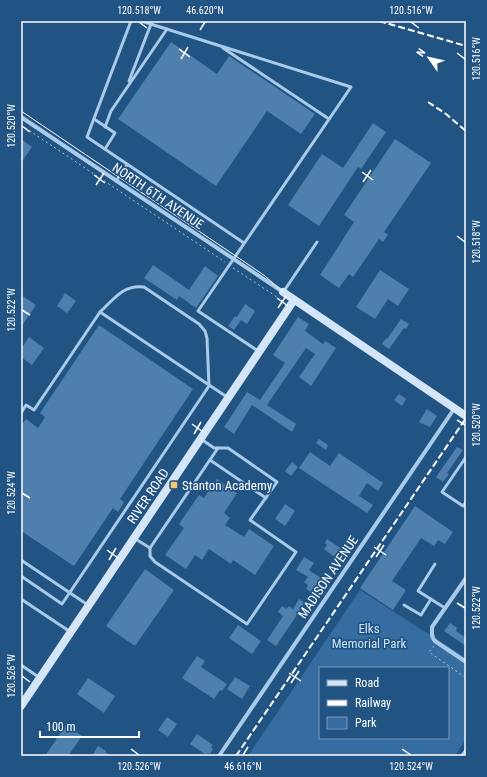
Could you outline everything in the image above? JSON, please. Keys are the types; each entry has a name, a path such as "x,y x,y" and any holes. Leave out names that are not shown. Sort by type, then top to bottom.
{"street":[{"name":"NORTH 6TH AVENUE","path":"21,117 233,259 281,295"},
{"path":"281,295 294,300 466,416"},
{"name":"RIVER ROAD","path":"21,706 294,300"},
{"name":"MADISON AVENUE","path":"219,756 454,409"},
{"path":"466,578 432,627 433,638 436,642 466,662"}],"lane":[{"path":"131,21 87,137 244,243"},
{"path":"141,21 351,87 198,311 260,352"},
{"path":"127,86 151,24"},
{"path":"105,127 111,111 167,29"},
{"path":"220,46 329,119"},
{"path":"94,119 115,133 105,150"},
{"path":"116,181 127,165"},
{"path":"281,295 316,242"},
{"path":"21,413 26,405 34,410 100,312 125,289 137,286 144,287 199,324 205,331 208,338 209,386 62,604 21,576"},
{"path":"100,312 228,398"},
{"path":"201,439 214,448 218,448 228,448 276,482 250,520 296,552 247,624 155,562 150,556 150,548 218,448"},
{"path":"466,457 442,492 463,506 466,502"},
{"path":"210,460 266,498"},
{"path":"134,538 150,548"},
{"path":"21,560 88,606"},
{"path":"435,564 418,591 445,608"},
{"path":"21,599 71,632"},
{"path":"404,605 421,615 432,599"},
{"path":"21,665 40,678"}],"path":[{"path":"21,125 229,265 281,295"},
{"path":"436,642 429,652 466,678"}],"green space":[{"name":"Elks Memorial Park","path":"360,590 466,658 466,739 455,756 248,756"}],"building":[{"path":"171,42 217,74 229,56 315,114 301,134 267,111 216,186 118,119"},
{"path":"373,123 386,132 361,169 358,167 319,226 288,205 322,154 343,168"},
{"path":"21,139 32,147 21,163"},
{"path":"395,139 431,163 384,232 388,235 383,242 379,239 353,277 349,274 339,288 320,275 354,222 344,215"},
{"path":"153,265 189,290 205,266 218,276 196,308 179,296 177,300 144,278"},
{"path":"380,270 409,289 398,306 388,299 375,319 356,307"},
{"path":"65,293 76,301 67,313 57,306"},
{"path":"21,295 36,305 21,327"},
{"path":"245,304 255,311 247,324 241,320 234,330 228,326 235,316 237,317"},
{"path":"298,317 309,324 305,331 323,344 325,341 336,348 311,386 299,377 315,354 306,348 267,405 296,424 292,432 252,405 234,434 224,427 247,392 260,400 285,363 273,355"},
{"path":"401,319 409,324 406,329 404,328 389,349 382,344"},
{"path":"99,325 193,389 120,499 124,502 118,512 113,508 74,566 21,531 21,426 26,419 38,428 45,417 40,413"},
{"path":"29,337 44,348 32,365 21,357 21,349"},
{"path":"399,394 406,399 402,406 394,400"},
{"path":"427,409 437,416 430,427 419,422"},
{"path":"319,439 328,445 326,450 316,443"},
{"path":"457,447 463,450 447,473 449,474 443,482 436,477"},
{"path":"310,452 330,466 339,453 383,483 378,491 367,483 359,496 373,505 367,513 299,468"},
{"path":"292,462 298,467 291,476 285,471"},
{"path":"217,479 237,493 224,513 230,518 225,525 244,537 249,529 274,546 255,575 233,560 231,564 209,549 202,560 195,555 186,569 165,555 184,528 179,524 199,495 204,498"},
{"path":"285,504 295,511 285,526 275,519"},
{"path":"415,506 453,532 445,544 438,540 434,546 421,538 392,581 406,590 393,610 360,588"},
{"path":"327,539 342,549 336,558 324,549 327,545 325,543"},
{"path":"304,557 314,563 309,570 324,580 314,594 306,589 308,585 304,582 308,577 296,570"},
{"path":"145,569 174,590 135,646 106,626"},
{"path":"299,599 305,603 276,646 267,640 283,616 278,612 282,606 286,609 289,606 293,609"},
{"path":"450,623 457,628 456,631 466,638 466,646 444,631"},
{"path":"238,625 261,641 252,654 229,638"},
{"path":"197,656 205,661 201,667 227,684 222,691 220,690 214,699 182,678"},
{"path":"235,677 250,686 242,699 227,689"},
{"path":"88,678 115,696 104,713 77,694"},
{"path":"167,717 177,724 168,737 158,730"},
{"path":"66,725 82,736 68,756 45,756"},
{"path":"197,734 213,745 211,747 213,749 210,754 208,753 206,755 190,744"},
{"path":"98,746 106,751 105,752 111,756 92,756"}],"tram line":[{"path":"21,111 252,267 283,292"}],"railway":[{"path":"379,21 466,46"},
{"path":"428,102 446,114 466,131"},
{"path":"236,756 466,418"}],"place":[{"name":"Stanton Academy","path":"174,485"}]}
